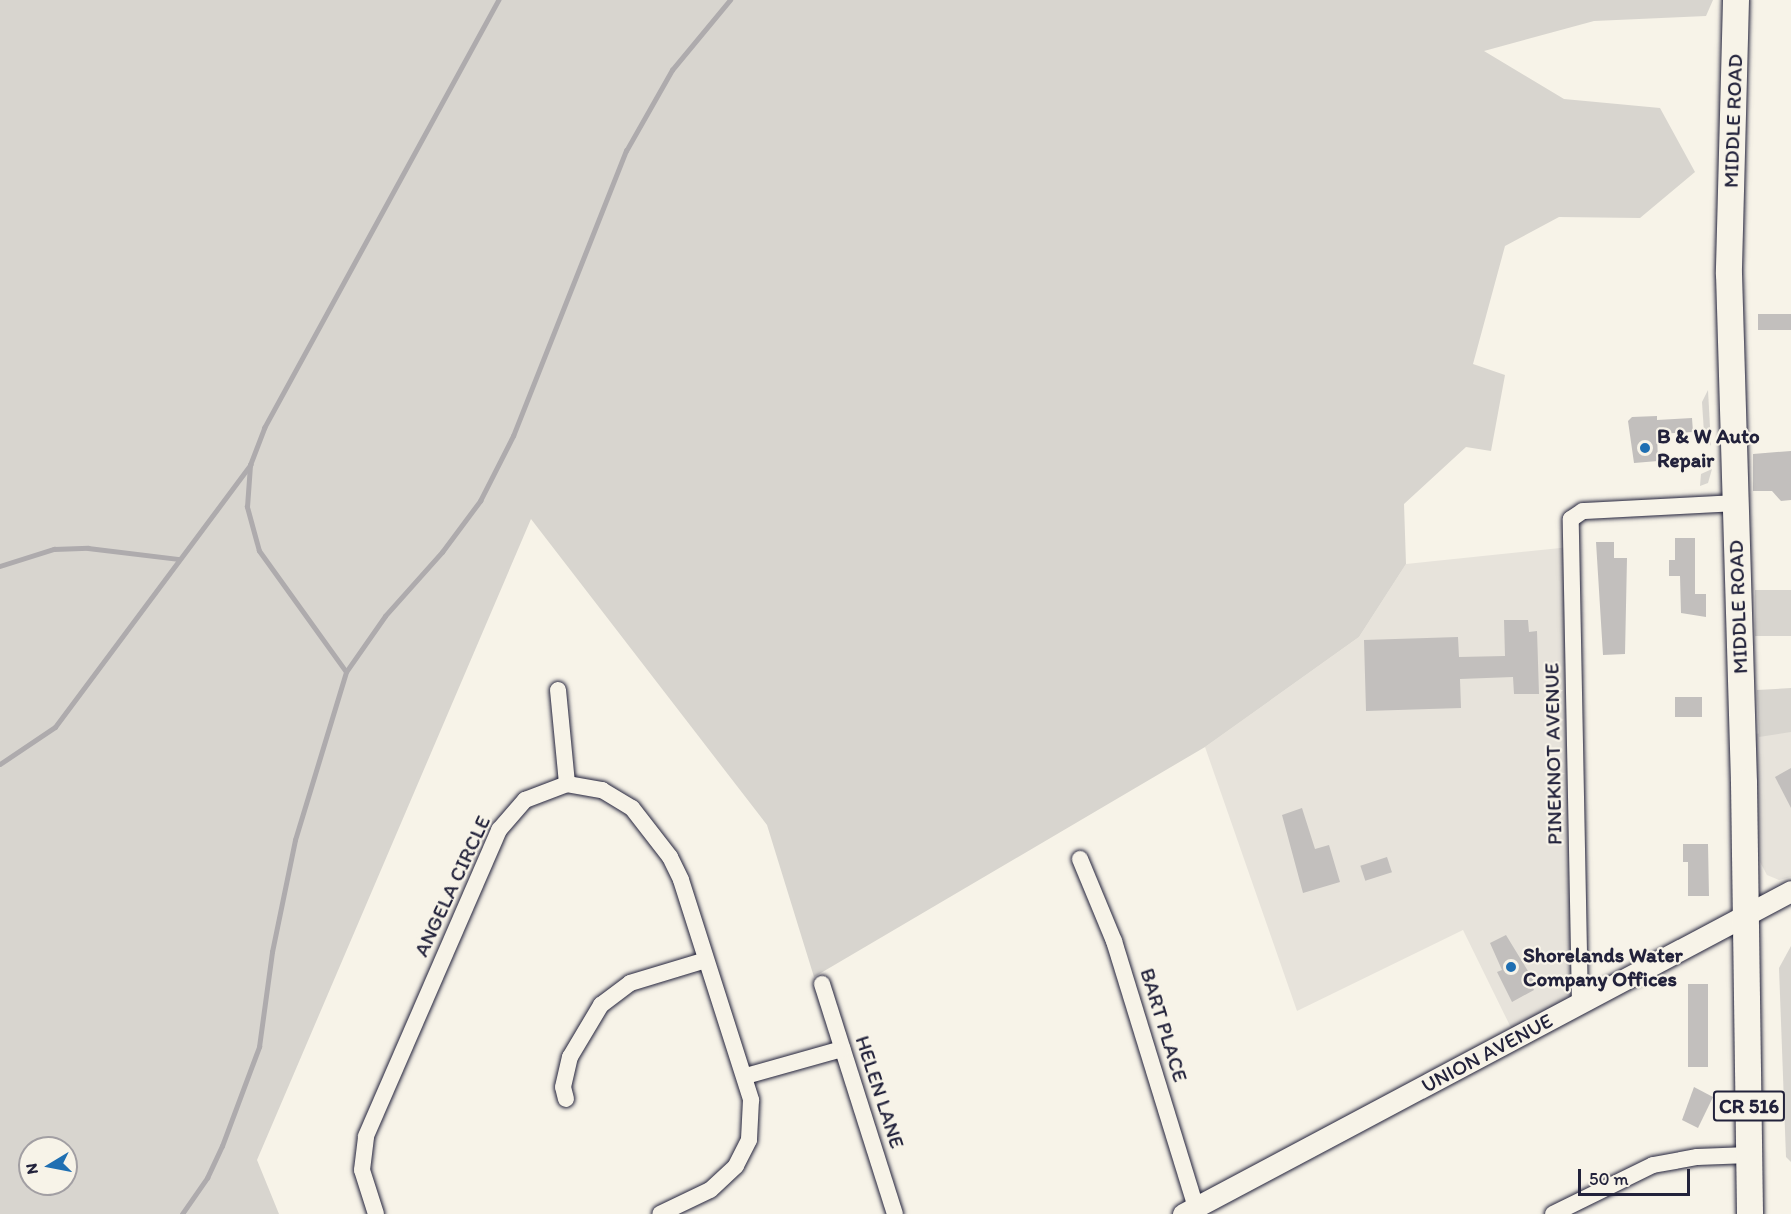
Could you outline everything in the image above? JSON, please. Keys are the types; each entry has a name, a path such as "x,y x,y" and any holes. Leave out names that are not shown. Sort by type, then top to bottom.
{"main road":[{"name":"MIDDLE ROAD","path":"1736,0 1728,267 1746,917 1750,1214"}],"street":[{"name":"PINEKNOT AVENUE","path":"1580,1005 1570,524 1573,515 1583,511 1734,503"},
{"path":"558,690 567,784 602,790 637,813 670,857 681,880 746,1076 751,1127 736,1166 710,1190 660,1214"},
{"name":"ANGELA CIRCLE","path":"376,1214 362,1170 366,1136 499,830 525,800 567,784"},
{"name":"BART PLACE","path":"1080,859 1114,941 1190,1210"},
{"name":"UNION AVENUE","path":"1190,1210 1746,917 1791,891"},
{"path":"566,1099 563,1087 570,1057 601,1005 630,983 706,960"},
{"name":"HELEN LANE","path":"822,984 895,1214"},
{"path":"746,1076 842,1049"},
{"path":"1552,1214 1653,1165 1697,1157 1749,1155"}],"shaded area":[{"path":"0,0 1713,0 1706,16 1594,21 1484,51 1564,99 1660,108 1695,172 1640,218 1559,217 1505,246 1473,364 1505,375 1491,451 1466,447 1404,504 1406,564 1359,637 1205,747 814,977 767,825 531,519 257,1160 279,1214 0,1214"},
{"path":"1708,390 1711,446 1704,433 1702,402"},
{"path":"1712,469 1708,483 1700,486 1701,474"},
{"path":"1570,547 1581,1003 1516,1038 1463,930 1297,1011 1205,747 1359,637 1406,564"},
{"path":"1755,590 1791,590 1791,636 1755,636"},
{"path":"1791,688 1791,732 1759,737 1757,690"},
{"path":"1791,730 1791,877 1779,880 1767,875 1760,862 1754,734"},
{"path":"1791,946 1791,1162 1786,1157 1779,968"}],"building":[{"path":"1758,314 1791,314 1791,330 1758,330"},
{"name":"B & W Auto Repair","path":"1657,416 1657,420 1692,418 1693,432 1657,434 1658,461 1634,463 1628,421 1632,417"},
{"path":"1791,451 1791,500 1781,501 1772,491 1753,491 1753,454"},
{"path":"1675,538 1695,538 1695,594 1706,594 1706,617 1681,613 1680,576 1669,576 1669,560 1675,560"},
{"path":"1596,542 1614,542 1614,558 1627,558 1625,654 1603,655"},
{"path":"1504,620 1528,620 1529,632 1537,631 1539,694 1514,694 1513,677 1460,679 1461,708 1366,711 1364,640 1458,637 1459,657 1505,656"},
{"path":"1675,697 1702,697 1702,717 1675,717"},
{"path":"1791,768 1791,808 1775,777"},
{"path":"1302,808 1315,849 1329,845 1340,882 1303,893 1282,815"},
{"path":"1683,844 1708,844 1709,896 1688,896 1688,862 1683,862"},
{"path":"1387,857 1392,872 1365,881 1360,866"},
{"name":"Shorelands Water Company Offices","path":"1506,935 1536,984 1532,986 1534,990 1512,1002 1497,972 1502,970 1490,943"},
{"path":"1688,984 1708,984 1708,1067 1688,1067"},
{"path":"1694,1087 1713,1097 1698,1128 1682,1120"}],"waterway":[{"path":"346,672 259,551 247,507 250,465 264,428 498,0"},
{"path":"182,1214 207,1178 222,1146 259,1047 272,952 295,840 346,672 385,616 442,552 480,501 513,436 626,151 672,70 730,0"},
{"path":"0,764 55,727 250,465"},
{"path":"0,566 54,549 88,548 179,559"}],"place":[{"name":"B & W Auto Repair","path":"1645,448"},
{"name":"Shorelands Water Company Offices","path":"1511,967"}]}
